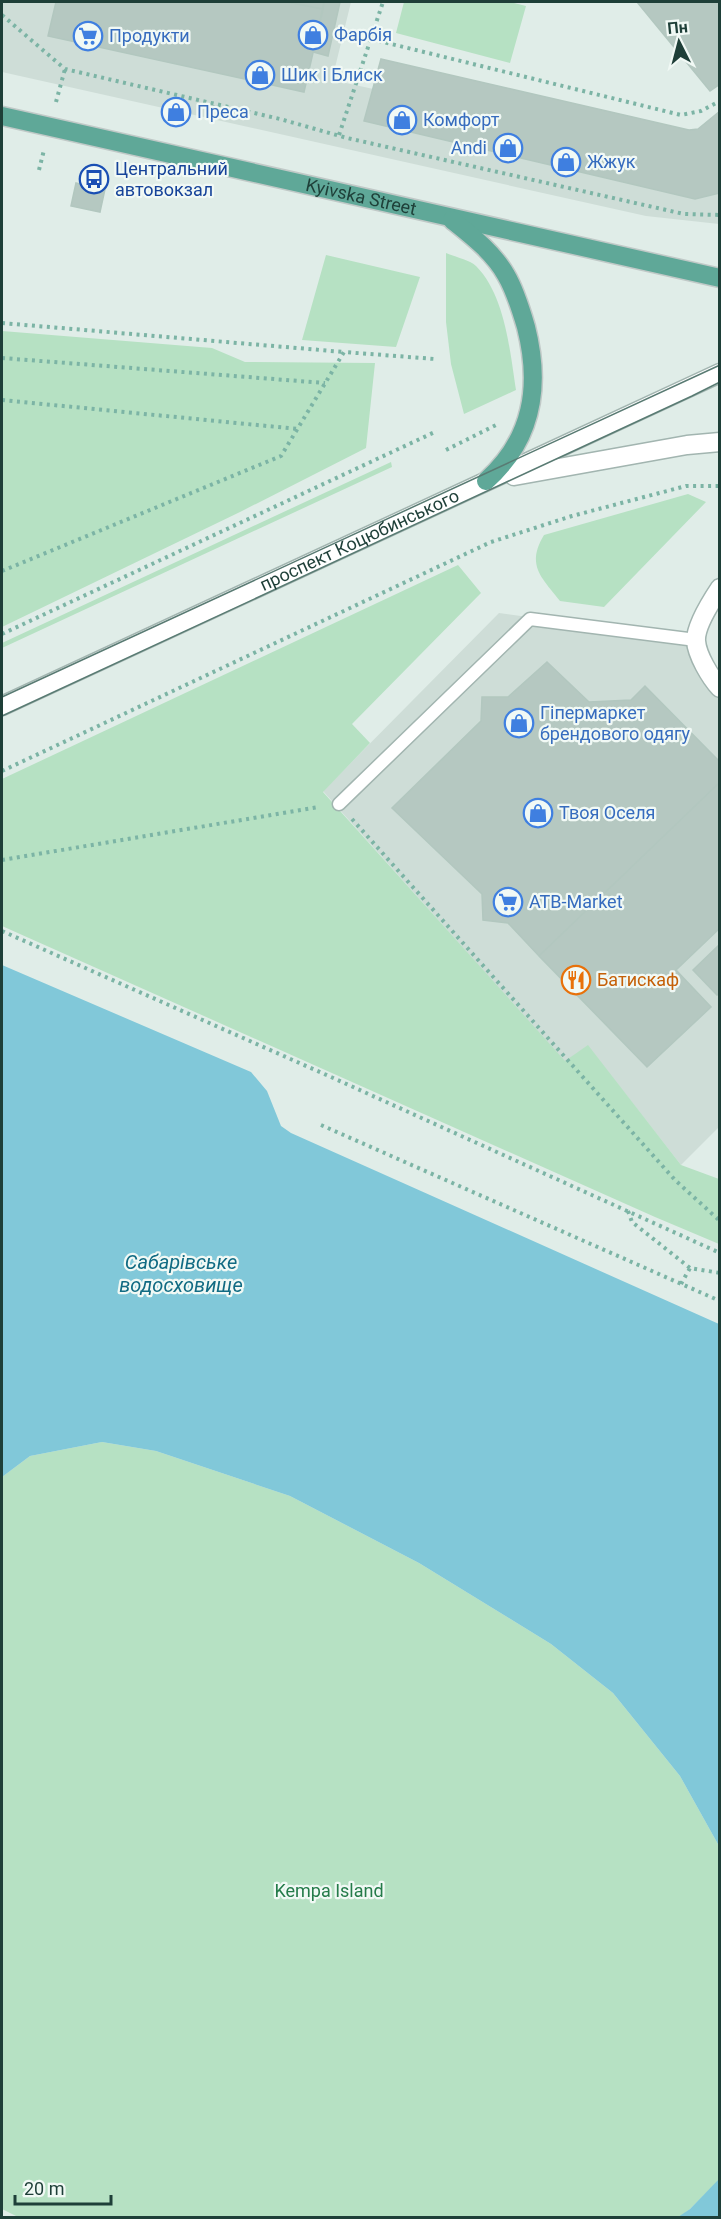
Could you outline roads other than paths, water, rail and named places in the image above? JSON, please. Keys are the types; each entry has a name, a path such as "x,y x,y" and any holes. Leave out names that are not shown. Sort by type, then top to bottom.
{"main road":[{"name":"Kyivska Street","path":"2,116 720,278"},
{"path":"448,217 481,244 506,275 522,313 532,353 534,381 531,407 523,432 502,467 486,481"}],"street":[{"name":"проспект Коцюбинського","path":"2,706 720,374"},
{"path":"486,481 687,445 720,442"},
{"path":"720,588 705,611 696,640 709,676 720,688"}],"lane":[{"path":"339,804 530,619 696,640"}],"water":[{"name":"Сабарівське водосховище","path":"2,965 251,1072 267,1091 281,1126 291,1133 719,1324 719,1846 680,1776 613,1693 551,1644 419,1563 290,1496 156,1451 102,1442 30,1456 2,1477"},
{"path":"719,2179 719,2217 678,2217 690,2209"}],"tram line":[{"path":"2,697 720,365"},
{"path":"2,716 720,382"}],"place":[{"name":"Фарбія","path":"313,35"},
{"name":"Продукти","path":"88,36"},
{"name":"Шик і Блиск","path":"260,75"},
{"name":"Преса","path":"176,112"},
{"name":"Комфорт","path":"402,120"},
{"name":"Andi","path":"508,148"},
{"name":"Жжук","path":"566,162"},
{"name":"Центральний автовокзал","path":"94,179"},
{"name":"Гіпермаркет брендового одягу","path":"519,723"},
{"name":"Твоя Оселя","path":"538,813"},
{"name":"ATB-Market","path":"508,902"},
{"name":"Батискаф","path":"576,980"}],"park label":[{"name":"Kempa Island","path":"329,1891"}]}
